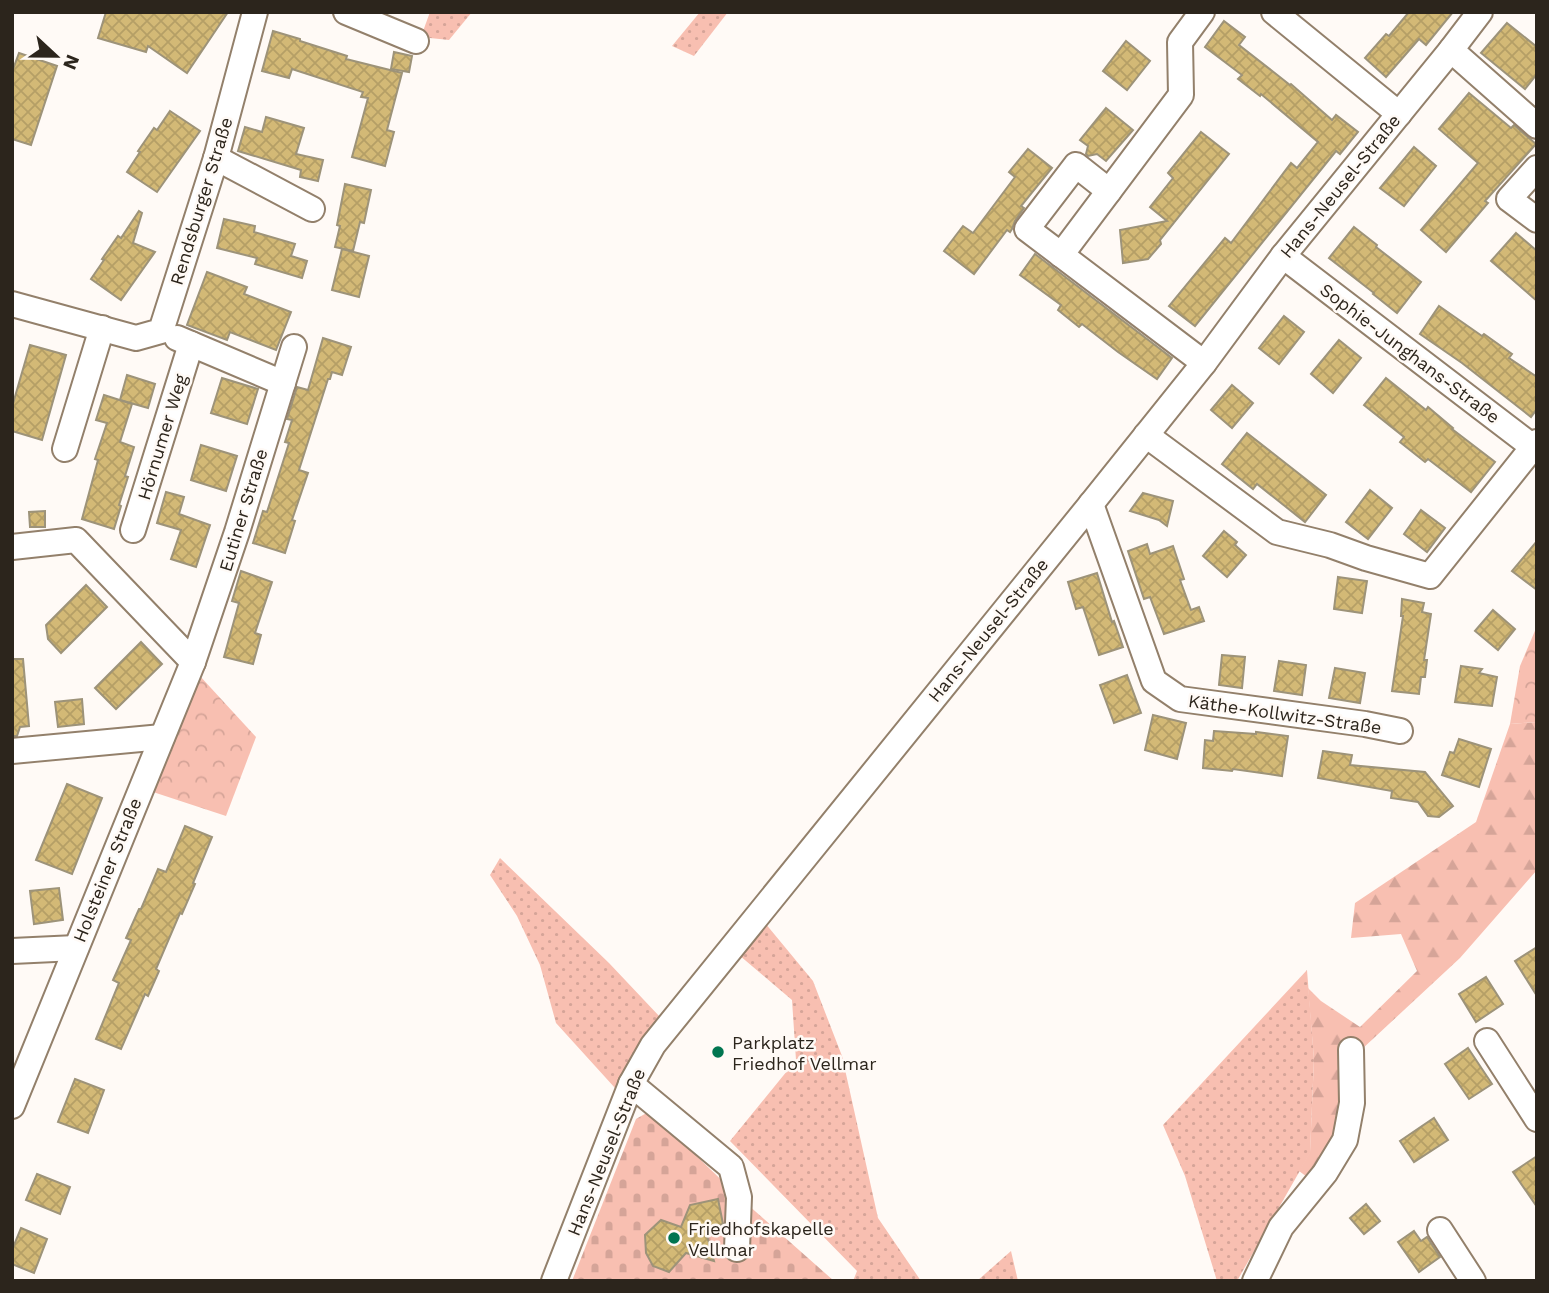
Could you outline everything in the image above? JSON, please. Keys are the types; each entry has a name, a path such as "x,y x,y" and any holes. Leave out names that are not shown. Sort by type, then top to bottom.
{"street":[{"name":"Rendsburger Straße","path":"161,331 216,158 255,12"},
{"path":"346,12 416,41"},
{"path":"1061,255 1181,95 1180,42 1202,12"},
{"path":"1274,12 1399,114"},
{"name":"Hans-Neusel-Straße","path":"554,1281 631,1084 653,1045 1204,363 1283,256 1480,12"},
{"path":"1451,50 1537,126"},
{"path":"216,158 312,209"},
{"path":"1109,191 1076,165 1027,229 1204,363"},
{"path":"1537,168 1509,200 1537,220"},
{"name":"Sophie-Junghans-Straße","path":"1283,256 1535,446"},
{"path":"14,310 102,328 136,338 161,331 282,383"},
{"path":"65,449 102,328"},
{"name":"Hörnumer Weg","path":"133,530 191,344"},
{"name":"Eutiner Straße","path":"203,635 294,348"},
{"path":"1146,435 1277,532 1331,545 1430,576 1535,446"},
{"name":"Käthe-Kollwitz-Straße","path":"1091,503 1154,681 1180,699 1401,731"},
{"path":"12,547 76,540 194,662"},
{"name":"Holsteiner Straße","path":"12,1106 203,635"},
{"path":"12,751 162,737"},
{"path":"12,951 76,948"},
{"path":"1487,1041 1537,1119"},
{"path":"1255,1281 1281,1227 1325,1173 1345,1140 1352,1103 1351,1050"},
{"path":"631,1084 731,1167 739,1197 737,1249"},
{"path":"1440,1230 1473,1281"}],"green space":[{"path":"430,12 472,12 449,40 430,38 422,34"},
{"path":"700,12 728,12 694,56 672,46"},
{"path":"1537,626 1537,722 1510,724 1520,666"},
{"path":"199,675 256,737 226,816 150,791"},
{"path":"1537,722 1537,870 1460,958 1361,1050 1322,1188 1299,1171 1310,1152 1314,1059 1308,988 1321,1001 1360,1027 1417,971 1401,934 1351,938 1355,903 1476,822 1510,724"},
{"path":"500,858 609,963 660,1017 615,1088 556,1023 540,965 517,916 490,875"},
{"path":"765,923 813,981 842,1056 878,1218 921,1281 853,1281 857,1271 730,1141 796,1060 792,1000 739,955"},
{"path":"1307,970 1314,1059 1310,1153 1237,1281 1217,1281 1185,1176 1163,1125"},
{"path":"650,1111 739,1197 834,1281 572,1281 636,1119"},
{"path":"1011,1251 1018,1281 977,1281"}],"building":[{"path":"106,12 228,12 187,73 148,46 146,52 98,38"},
{"path":"1409,12 1453,12 1426,45 1419,39 1386,77 1365,58 1386,34 1389,36"},
{"path":"1224,21 1245,37 1239,45 1291,84 1332,120 1336,115 1358,132 1340,154 1336,151 1195,326 1169,306 1225,238 1231,243 1291,163 1297,168 1318,142 1261,94 1260,96 1238,79 1242,75 1205,47"},
{"path":"1507,23 1537,47 1537,74 1525,89 1481,53"},
{"path":"273,31 347,56 346,59 402,73 387,130 394,132 385,166 352,157 368,98 361,97 363,92 292,69 289,78 262,71"},
{"path":"1126,41 1150,61 1127,90 1103,71"},
{"path":"394,52 412,56 409,72 391,69"},
{"path":"19,53 57,66 31,145 12,139 12,72"},
{"path":"1469,93 1511,128 1514,125 1536,144 1485,201 1488,203 1446,252 1421,230 1478,163 1439,129"},
{"path":"1106,108 1133,130 1106,161 1097,154 1088,156 1088,146 1080,140"},
{"path":"170,111 200,131 157,192 127,172 154,128 157,130"},
{"path":"266,117 304,128 296,154 323,160 318,181 300,177 301,170 238,151 245,127 262,132"},
{"path":"1201,132 1229,154 1160,240 1161,244 1148,259 1123,263 1120,230 1167,221 1150,207 1173,178 1168,173"},
{"path":"1414,147 1436,166 1404,206 1380,188"},
{"path":"1028,149 1052,168 1021,206 1024,208 1010,232 1007,230 974,274 944,251 963,226 973,233 1015,177 1009,172"},
{"path":"345,184 371,190 364,223 360,222 353,251 335,247"},
{"path":"139,211 142,213 133,243 155,252 121,300 91,279 118,236 121,238"},
{"path":"224,219 255,226 254,232 295,244 291,256 307,261 302,278 255,264 257,258 217,248"},
{"path":"1354,227 1421,282 1397,313 1329,258"},
{"path":"1516,233 1537,251 1537,301 1491,261"},
{"path":"342,249 369,256 359,297 332,290"},
{"path":"1035,254 1172,358 1157,379 1082,324 1079,327 1058,310 1061,305 1020,275"},
{"path":"207,272 247,287 244,294 291,312 276,350 230,332 227,340 187,325"},
{"path":"1439,306 1512,354 1509,358 1537,377 1537,409 1531,417 1420,334"},
{"path":"1284,316 1304,332 1279,364 1259,348"},
{"path":"323,338 351,347 342,375 332,372 328,379 299,470 308,473 292,520 295,521 285,553 253,543 263,511 267,512 289,443 285,442 292,420 287,419 297,387 308,390"},
{"path":"1339,340 1361,358 1333,393 1311,374"},
{"path":"30,345 66,355 42,440 12,431 12,407"},
{"path":"127,375 155,384 148,408 120,400"},
{"path":"222,378 258,389 247,424 211,413"},
{"path":"1386,378 1426,410 1428,407 1495,462 1471,492 1428,459 1425,462 1400,442 1404,437 1364,405"},
{"path":"1232,385 1253,403 1232,428 1211,410"},
{"path":"104,395 132,404 120,442 134,447 114,529 82,519 98,460 95,459 107,423 96,420"},
{"path":"1247,433 1326,495 1305,522 1257,484 1253,489 1222,464"},
{"path":"201,445 237,456 226,491 191,480"},
{"path":"1370,490 1392,508 1368,539 1346,522"},
{"path":"166,492 184,497 179,514 210,525 196,567 171,559 181,530 157,523"},
{"path":"1143,493 1173,501 1167,526 1159,520 1130,511"},
{"path":"1421,510 1445,528 1427,552 1404,534"},
{"path":"45,511 45,527 30,527 29,512"},
{"path":"1224,531 1237,542 1235,545 1246,555 1227,577 1203,556"},
{"path":"1537,541 1537,590 1512,571"},
{"path":"1147,544 1150,554 1173,546 1184,579 1180,580 1191,610 1199,607 1204,621 1164,634 1150,597 1144,599 1128,551"},
{"path":"241,571 272,582 255,633 261,635 253,664 224,657 239,603 232,601"},
{"path":"1097,573 1123,647 1099,655 1083,607 1076,609 1068,582"},
{"path":"1338,577 1367,581 1362,613 1334,609"},
{"path":"86,585 107,607 61,653 48,639 46,625"},
{"path":"1402,599 1424,603 1422,612 1431,614 1424,660 1427,660 1425,677 1421,677 1419,694 1392,691 1403,616"},
{"path":"1493,610 1515,629 1498,650 1475,631"},
{"path":"141,642 162,664 116,709 95,688"},
{"path":"1222,655 1245,657 1242,688 1219,685"},
{"path":"12,659 23,659 29,726 20,727 17,736 12,736"},
{"path":"1279,661 1306,665 1302,695 1274,691"},
{"path":"1461,666 1482,669 1479,673 1497,677 1492,706 1455,702"},
{"path":"1335,668 1365,673 1360,703 1329,698"},
{"path":"1127,675 1141,713 1114,723 1100,685"},
{"path":"82,699 84,724 58,727 55,702"},
{"path":"1153,715 1186,723 1177,759 1145,750"},
{"path":"1214,731 1288,736 1282,776 1203,768 1205,740 1213,741"},
{"path":"1459,739 1491,749 1479,787 1442,775 1450,752 1454,753"},
{"path":"1323,751 1352,755 1350,765 1425,772 1453,806 1439,817 1428,816 1418,802 1391,798 1392,791 1318,778"},
{"path":"67,784 102,798 72,874 36,860"},
{"path":"185,826 212,837 193,883 195,884 156,969 159,971 148,996 145,994 121,1049 96,1039 119,983 113,980 131,940 126,938 158,869 166,872"},
{"path":"59,888 63,920 34,924 30,891"},
{"path":"1537,947 1537,996 1515,961"},
{"path":"1486,977 1503,1004 1476,1022 1459,994"},
{"path":"1468,1048 1492,1084 1469,1099 1445,1064"},
{"path":"75,1079 104,1090 88,1133 58,1122"},
{"path":"1434,1118 1448,1140 1414,1162 1400,1141"},
{"path":"1537,1156 1537,1207 1513,1172"},
{"path":"37,1174 70,1187 60,1214 26,1200"},
{"path":"718,1199 723,1224 706,1232 714,1261 686,1253 669,1272 653,1266 646,1253 645,1235 661,1220 681,1227 690,1205"},
{"path":"1366,1204 1380,1221 1364,1234 1350,1218"},
{"path":"21,1228 47,1239 34,1273 12,1264 12,1250"},
{"path":"1414,1231 1421,1241 1427,1237 1440,1257 1419,1272 1398,1242"}],"place":[{"name":"Parkplatz Friedhof Vellmar","path":"718,1052"},
{"name":"Friedhofskapelle Vellmar","path":"674,1238"}]}
